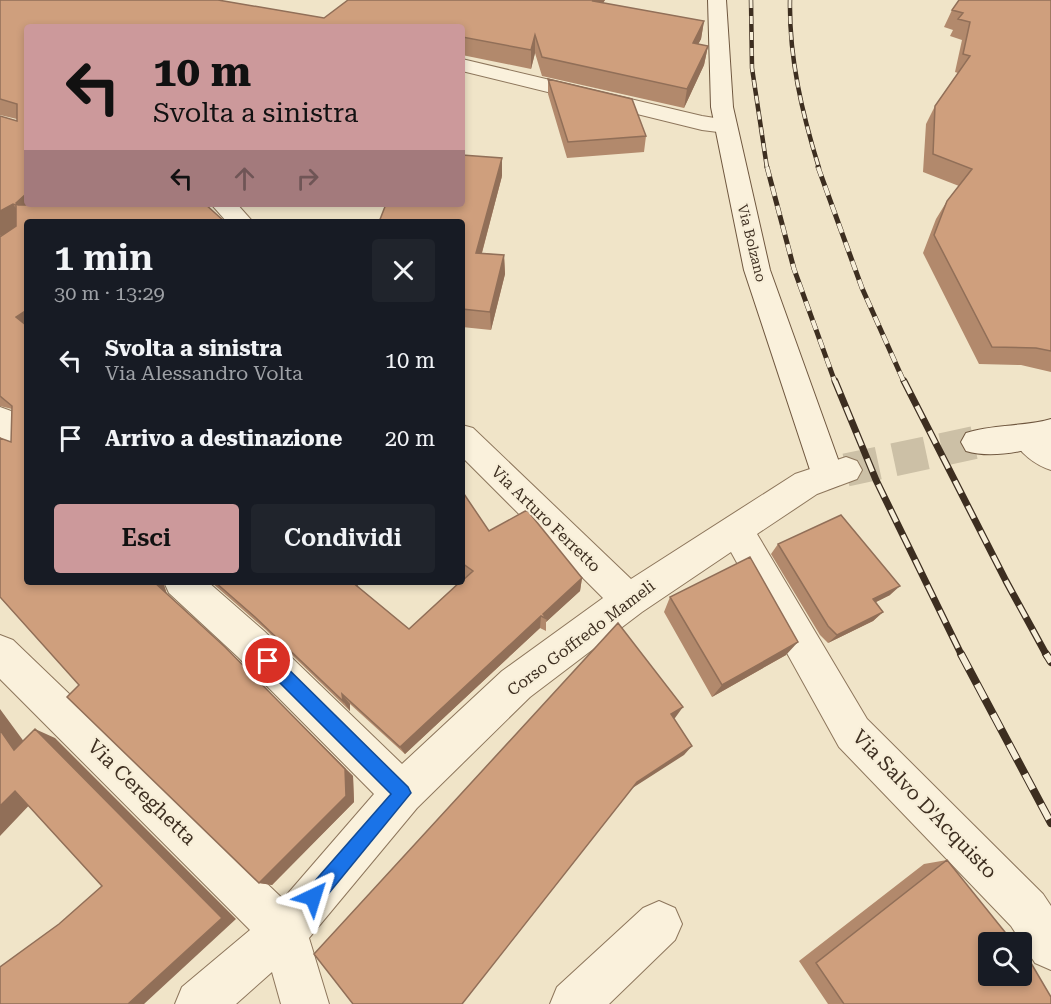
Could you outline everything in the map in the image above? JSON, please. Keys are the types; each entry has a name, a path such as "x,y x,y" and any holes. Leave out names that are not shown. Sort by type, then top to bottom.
{"street":[{"name":"Via Bolzano","path":"717,0 722,107 757,270 837,473"},
{"path":"465,66 702,123 726,126"},
{"path":"226,207 238,219"},
{"path":"0,419 24,440"},
{"name":"Via Arturo Ferretto","path":"465,440 629,600"},
{"path":"977,441 1043,442"},
{"name":"Corso Goffredo Mameli","path":"199,1004 284,932 402,793 516,684 629,600 806,484 837,473"},
{"name":"Via Salvo D'Acquisto","path":"736,530 853,733 1027,910 1051,947"},
{"path":"185,585 251,644 402,793"},
{"name":"Via Cereghetta","path":"0,653 284,932"},
{"path":"574,1004 659,924"},
{"path":"284,932 304,1004"}],"building":[{"path":"0,0 218,0 324,18 348,0 594,0 704,21 693,43 708,46 687,89 542,57 535,35 531,50 465,38 465,24 24,24 24,196 16,203 18,205 24,205 24,207 208,207 222,219 24,219 24,312 16,317 24,324 24,585 157,585 225,647 345,769 346,796 259,883 67,697 79,685 0,597 0,438 11,442 12,406 0,396 0,237 16,226 16,205 13,204 0,211 0,116 17,121 17,104 0,99"},
{"path":"959,0 1051,0 1051,351 1036,348 992,347 934,235 947,201 972,169 933,154 935,106 970,56 963,54 970,22 958,19 963,13 952,10"},
{"path":"548,79 632,99 646,136 568,142"},
{"path":"465,155 502,158 476,253 504,255 490,312 465,309 465,219 380,219 385,207 465,207"},
{"path":"465,495 489,531 527,510 582,578 543,614 547,619 541,616 400,747 342,694 343,701 218,585 356,585 409,629 457,585 465,585 465,578 473,571 465,565"},
{"path":"841,515 900,586 873,599 883,612 837,635 828,626 778,544"},
{"path":"750,557 798,642 722,685 670,597"},
{"path":"618,623 683,707 671,714 692,746 637,782 462,1004 353,1004 314,954"},
{"path":"35,729 222,918 128,1004 0,1004 0,967 59,924 102,886 15,791 0,806 0,730 14,750"},
{"path":"947,860 1005,932 978,932 978,986 1032,986 1032,965 1051,997 1051,1004 844,1004 816,963"}],"tunnel":[{"path":"846,470 977,442"}],"railway":[{"path":"751,0 752,68 767,168"},
{"path":"790,0 794,64 807,127 819,168"},
{"path":"767,167 794,269 835,382"},
{"path":"818,167 862,288 904,382"},
{"path":"835,381 876,480 961,655"},
{"path":"904,381 1047,656"},
{"path":"1046,654 1051,662"},
{"path":"961,655 1051,823"}],"route":[{"path":"268,661 402,793 313,897"}]}
